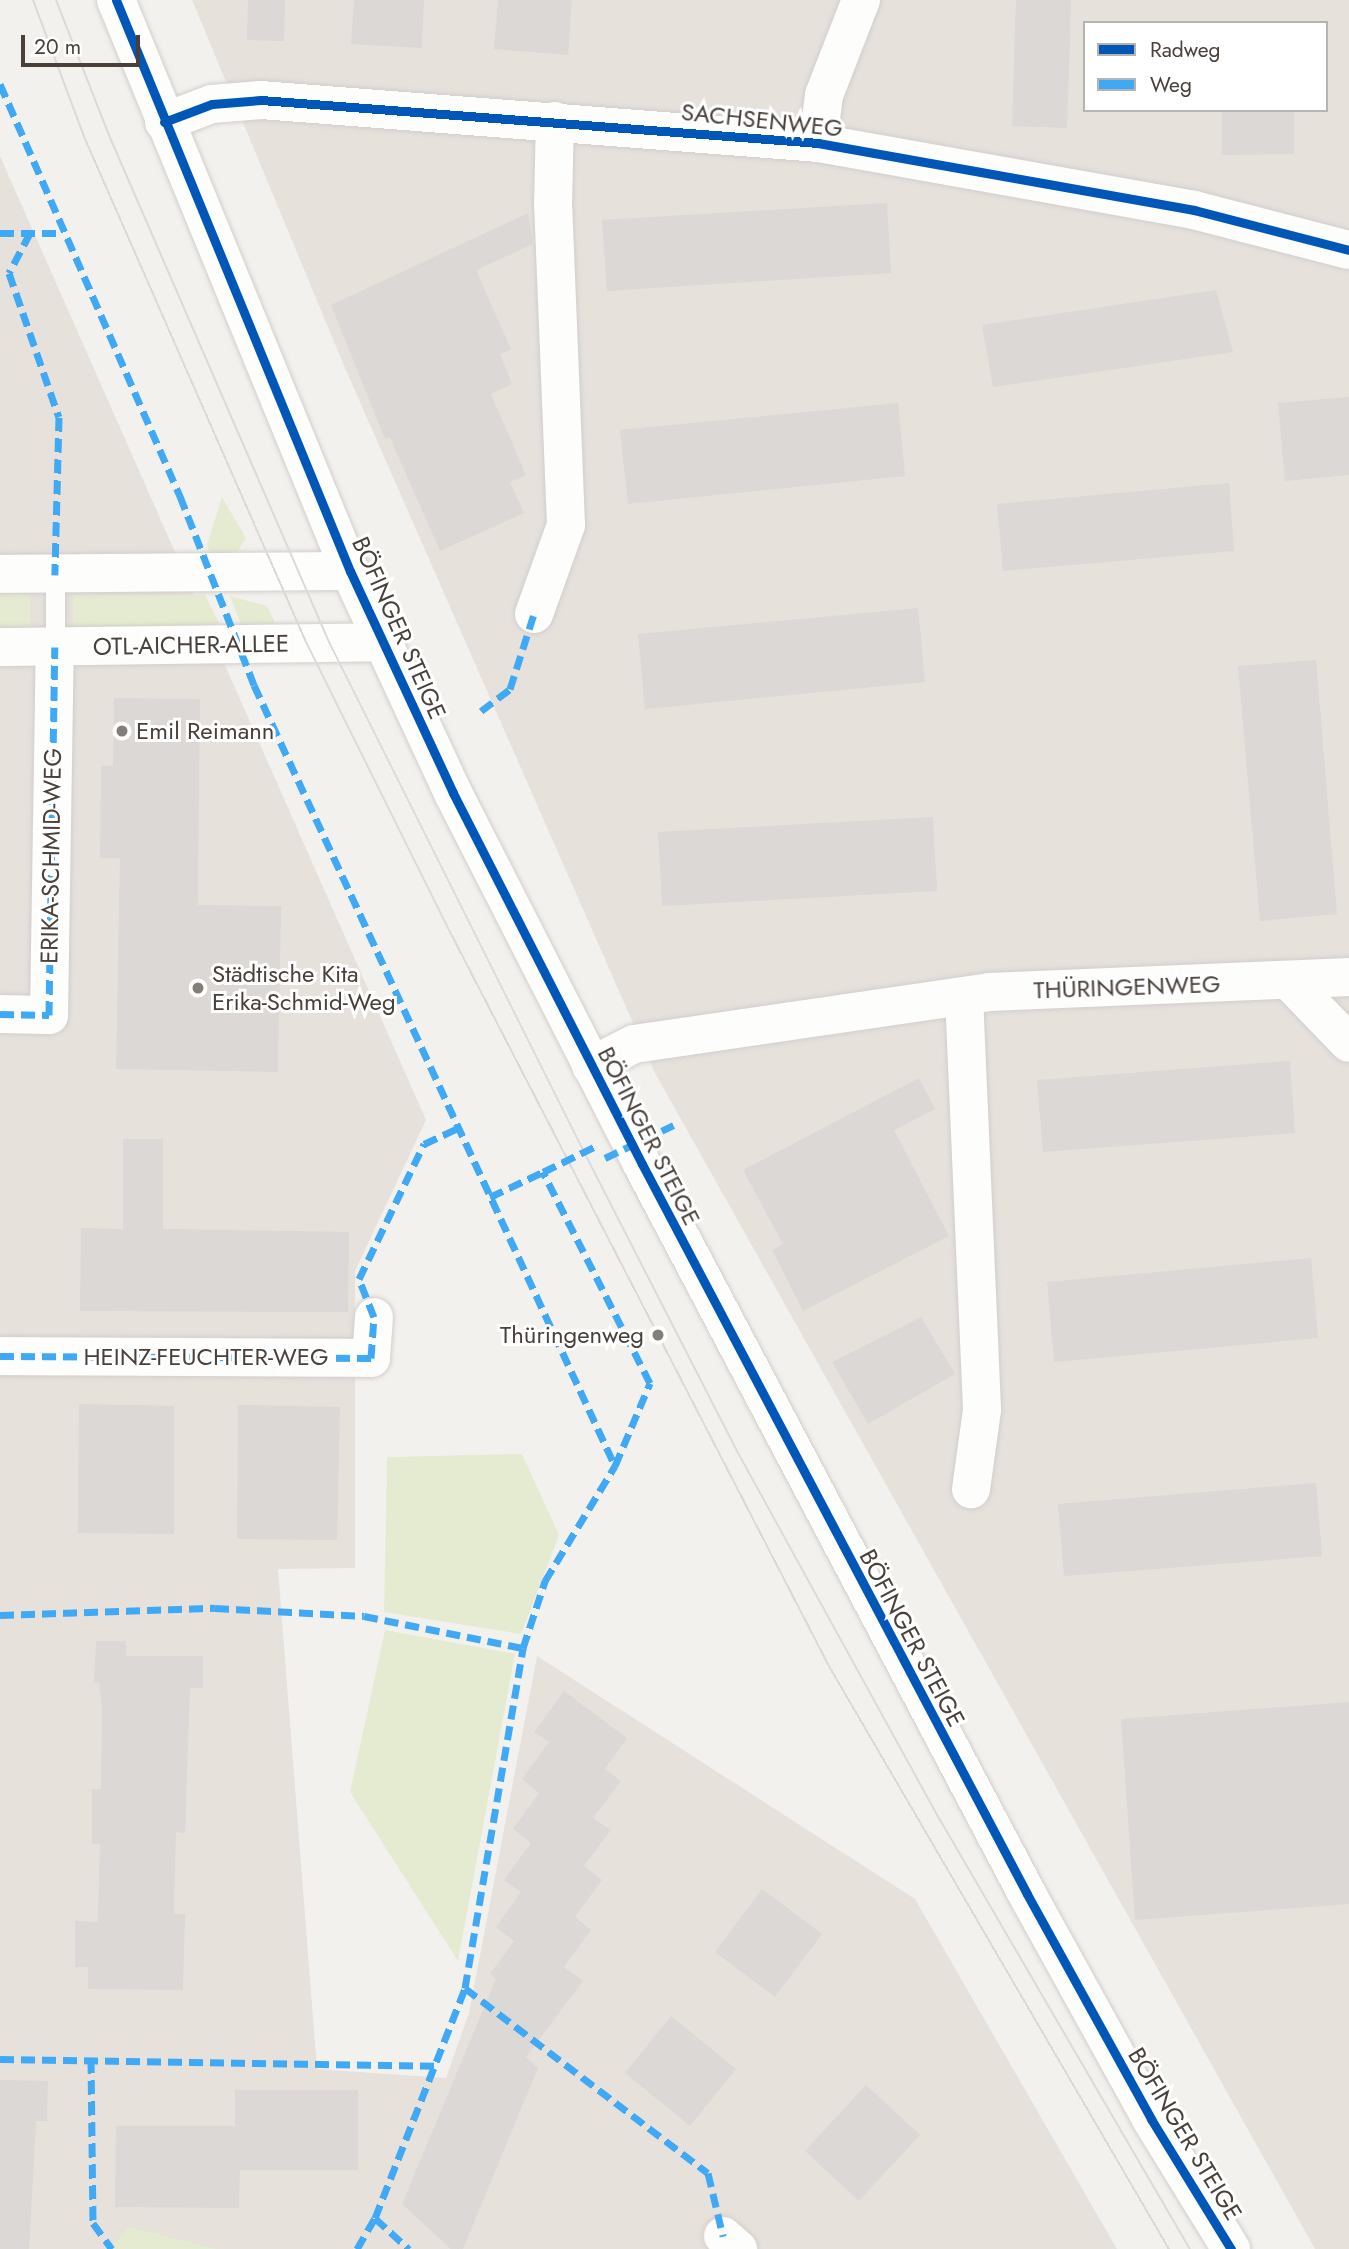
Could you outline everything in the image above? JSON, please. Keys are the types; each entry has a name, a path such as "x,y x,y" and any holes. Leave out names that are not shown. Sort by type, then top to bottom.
{"street":[{"name":"BÖFINGER STEIGE","path":"116,0 351,571 383,642 591,1066 1027,1894 1151,2119 1231,2249"},
{"path":"818,143 824,95 861,0"},
{"name":"SACHSENWEG","path":"164,122 212,104 261,100 818,143 1194,210 1349,250"},
{"path":"534,614 566,525 553,206 555,121"},
{"path":"0,574 351,571"},
{"name":"OTL-AICHER-ALLEE","path":"0,647 383,642"},
{"name":"ERIKA-SCHMID-WEG","path":"0,1014 49,1015 55,647"},
{"name":"THÜRINGENWEG","path":"591,1066 634,1044 964,996 1291,983 1349,977"},
{"path":"1291,983 1349,1043"},
{"path":"964,996 982,1410 971,1489"},
{"name":"HEINZ-FEUCHTER-WEG","path":"0,1356 371,1358 374,1317"}],"lane":[{"path":"55,575 55,647"}],"shaded area":[{"path":"192,0 1349,0 1349,2249 1315,2249 655,1073 345,368"},
{"path":"0,156 426,1120 355,1271 355,1568 278,1569 317,2069 446,2078 469,2013 537,1656 915,1899 1117,2249 0,2249"}],"green space":[{"path":"222,497 246,538 234,557 211,558 207,545"},
{"path":"0,594 30,594 30,634 0,634"},
{"path":"73,595 205,595 226,637 73,635"},
{"path":"230,596 267,606 279,631 246,637"},
{"path":"522,1454 559,1535 521,1634 384,1612 387,1457"},
{"path":"385,1630 515,1654 458,1961 350,1792"},
{"path":"129,2227 217,2249 110,2249"}],"building":[{"path":"248,0 285,0 284,41 247,40"},
{"path":"354,0 424,0 422,48 351,44"},
{"path":"498,0 572,0 568,55 494,49"},
{"path":"1016,0 1071,0 1067,128 1012,126"},
{"path":"1222,112 1294,112 1294,154 1222,155"},
{"path":"887,203 891,273 607,291 602,220"},
{"path":"528,213 533,244 476,270 511,349 500,354 512,384 491,394 526,475 510,482 524,513 440,551 390,438 385,439 331,305"},
{"path":"1216,290 1233,352 993,387 982,325"},
{"path":"1349,397 1349,475 1285,481 1278,403"},
{"path":"898,403 905,476 628,504 620,430"},
{"path":"1229,483 1234,551 1003,571 997,504"},
{"path":"918,608 925,682 645,709 638,634"},
{"path":"1316,660 1337,914 1260,921 1238,666"},
{"path":"114,698 200,699 198,905 281,906 278,1072 116,1069 120,858 100,858 101,766 113,766"},
{"path":"933,817 937,891 662,906 658,832"},
{"path":"1290,1061 1295,1133 1043,1152 1037,1080"},
{"path":"919,1078 935,1109 894,1130 949,1236 803,1311 772,1250 783,1244 743,1170"},
{"path":"123,1139 163,1139 163,1229 349,1232 348,1312 80,1311 81,1228 123,1229"},
{"path":"1311,1258 1318,1338 1054,1362 1047,1282"},
{"path":"921,1317 955,1374 868,1424 832,1362"},
{"path":"79,1404 174,1406 174,1534 78,1533"},
{"path":"238,1405 340,1407 337,1540 237,1539"},
{"path":"1316,1483 1322,1556 1064,1576 1058,1504"},
{"path":"96,1641 126,1641 126,1656 203,1656 203,1688 190,1688 185,1833 176,1832 174,1914 185,1914 183,1990 88,1989 88,1967 75,1967 75,1921 98,1922 100,1844 92,1844 92,1789 101,1789 102,1707 99,1683 94,1683"},
{"path":"564,1691 627,1738 605,1769 621,1781 593,1818 611,1830 584,1866 602,1880 575,1917 591,1930 564,1967 583,1981 526,2057 538,2068 463,2249 451,2249 402,2204 496,1979 490,1974 514,1941 496,1927 521,1892 504,1880 531,1843 513,1829 539,1793 522,1779 549,1742 534,1732"},
{"path":"1349,1702 1349,1904 1135,1920 1121,1719"},
{"path":"762,1889 822,1934 775,1997 715,1952"},
{"path":"671,2016 736,2069 690,2126 625,2073"},
{"path":"0,2080 48,2081 47,2121 36,2121 29,2249 0,2249"},
{"path":"866,2085 920,2135 859,2201 805,2151"},
{"path":"235,2090 358,2090 358,2170 240,2170 239,2208 115,2207 116,2126 235,2126"}],"tram line":[{"path":"33,0 85,139 306,642 448,928 830,1668 1169,2249"},
{"path":"56,0 108,133 329,642 584,1152 737,1451 939,1818 1190,2249"}],"marked path":[{"path":"0,84 180,496 254,685 615,1466"},
{"path":"0,233 62,233"},
{"path":"30,233 9,273 59,417 55,575"},
{"path":"481,711 510,689 534,614"},
{"path":"0,1014 49,1015 55,647"},
{"path":"605,1158 674,1125"},
{"path":"0,1356 371,1358 374,1317 359,1279 424,1144 458,1128"},
{"path":"357,2249 375,2218 465,1988 523,1648 545,1581 615,1466 650,1383 543,1172 598,1145"},
{"path":"490,1197 543,1172"},
{"path":"0,1615 215,1608 364,1616 523,1648"},
{"path":"465,1988 708,2173 723,2236"},
{"path":"0,2059 436,2066"},
{"path":"91,2059 93,2223 112,2249"},
{"path":"375,2218 409,2249"}],"cycle path":[{"path":"116,0 350,571 453,793 642,1164 1027,1894 1151,2119 1231,2249"},
{"path":"164,122 212,104 261,100 818,143 1194,210 1349,250"}],"place":[{"name":"Emil Reimann","path":"122,731"},
{"name":"Städtische Kita Erika-Schmid-Weg","path":"198,988"},
{"name":"Thüringenweg","path":"658,1335"}]}
